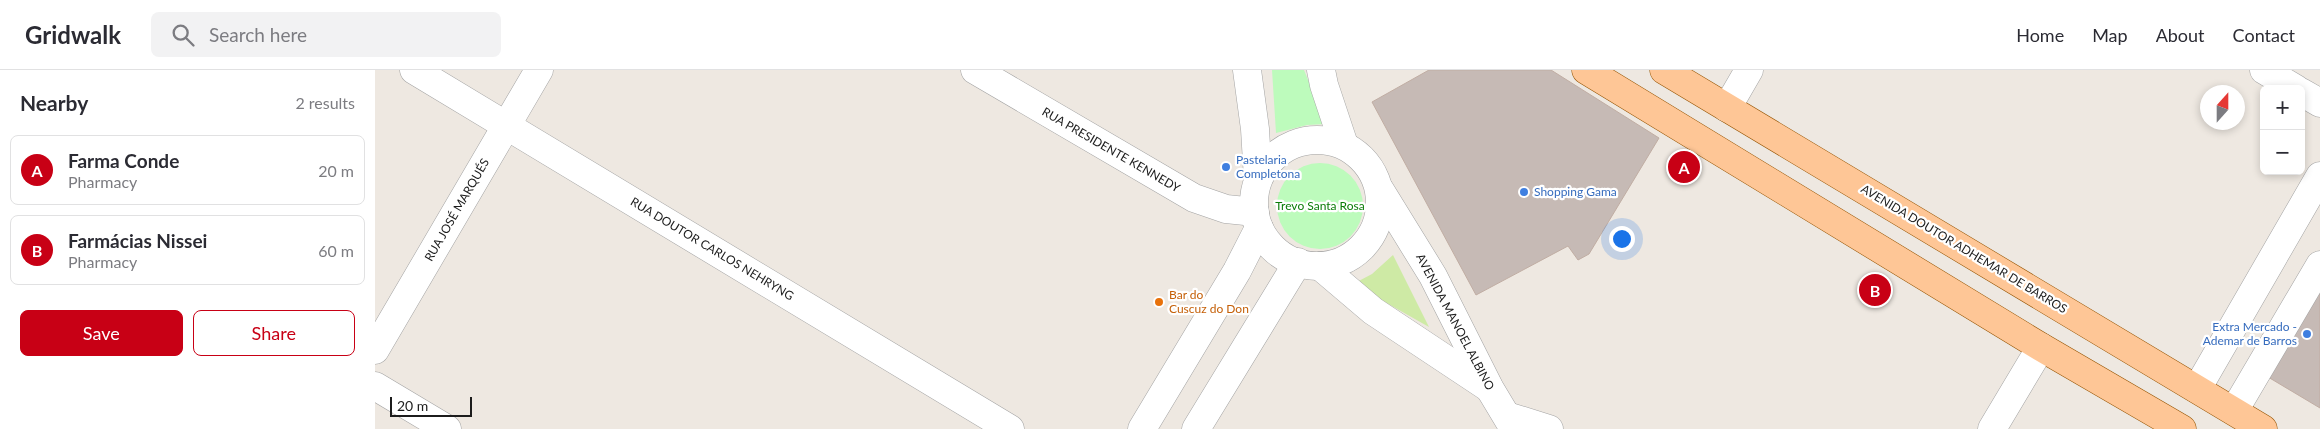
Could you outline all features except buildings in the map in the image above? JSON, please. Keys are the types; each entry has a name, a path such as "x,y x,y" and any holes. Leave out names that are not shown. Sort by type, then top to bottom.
{"main road":[{"path":"1586,70 2041,347 2182,429"},
{"name":"AVENIDA DOUTOR ADHEMAR DE BARROS","path":"1664,70 2263,429"}],"street":[{"name":"RUA DOUTOR CARLOS NEHRYNG","path":"413,70 1010,429"},
{"name":"RUA JOSÉ MARQUÉS","path":"375,350 539,70"},
{"name":"RUA PRESIDENTE KENNEDY","path":"975,70 1194,198 1257,220"},
{"path":"1247,70 1255,129 1258,179 1254,196 1257,220 1275,250 1309,264 1373,311 1490,389"},
{"path":"1321,70 1323,85 1344,146"},
{"path":"1727,108 1749,70"},
{"path":"2264,70 2289,85"},
{"path":"2305,94 2320,103"},
{"path":"1258,179 1269,162 1284,148 1303,141 1324,140 1344,146 1361,157 1373,173 1380,190 1381,208 1376,226 1367,241 1354,254 1338,262 1309,264"},
{"path":"2197,389 2320,176"},
{"name":"AVENIDA MANOEL ALBINO","path":"1380,190 1433,276 1490,389 1510,422"},
{"path":"1142,429 1237,271 1257,220"},
{"path":"1196,429 1309,264"},
{"path":"2234,411 2320,265"},
{"path":"1992,429 2041,347"},
{"path":"375,386 447,429"},
{"path":"1510,422 1549,429"}],"green space":[{"path":"1272,70 1304,70 1326,124 1307,125 1276,133"},
{"name":"Trevo Santa Rosa","path":"1320,163 1344,170 1356,182 1363,206 1356,230 1344,242 1320,249 1296,242 1284,230 1277,206 1284,182 1296,170"},
{"path":"1393,255 1429,327 1353,284 1372,274"}],"place":[{"name":"Pastelaria Completona","path":"1226,167"},
{"name":"Farma Conde","path":"1684,167"},
{"name":"Shopping Gama","path":"1524,192"},
{"name":"Farmácias Nissei","path":"1875,290"},
{"name":"Bar do Cuscuz do Don","path":"1159,302"},
{"name":"Extra Mercado - Ademar de Barros","path":"2307,334"}]}
